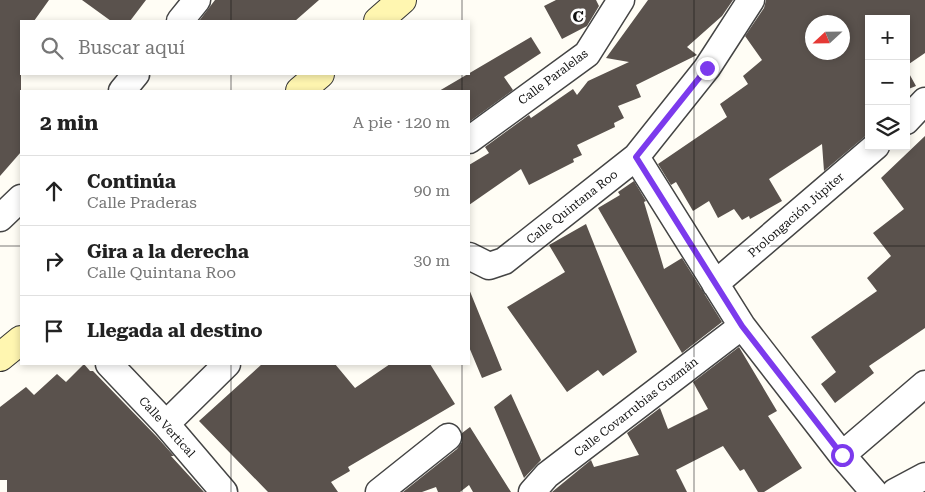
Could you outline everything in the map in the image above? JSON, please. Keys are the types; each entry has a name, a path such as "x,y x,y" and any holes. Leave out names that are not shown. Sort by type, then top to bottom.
{"main road":[{"path":"379,20 402,0"},
{"path":"301,90 319,75"},
{"path":"0,357 20,341"}],"street":[{"path":"181,20 197,0"},
{"name":"Calle Paralelas","path":"470,139 587,54 621,0"},
{"name":"Calle Quintana Roo","path":"470,256 489,266 504,262 636,157 707,68 751,0"},
{"path":"123,90 135,75"},
{"path":"910,117 925,101"},
{"name":"Prolongación Júpiter","path":"715,284 871,150"},
{"path":"636,157 742,326 842,455 874,492"},
{"path":"0,218 20,199"},
{"name":"Calle Covarrubias Guzmán","path":"532,492 547,475 742,326"},
{"name":"Calle Vertical","path":"110,365 166,424 224,492"},
{"path":"166,424 226,365"},
{"path":"842,455 925,384"},
{"path":"378,492 448,437"},
{"path":"894,492 925,476"}],"building":[{"path":"0,0 49,0 35,20 20,20 20,153 0,176"},
{"path":"82,0 146,0 131,20 110,20"},
{"path":"215,0 319,0 296,20 200,20"},
{"path":"556,0 596,0 599,6 587,26 562,39 544,6"},
{"path":"648,0 733,0 722,16 687,47 697,55 636,85 641,97 618,106 624,118 614,123 615,127 577,145 582,155 573,159 574,162 529,185 521,169 470,204 470,164 489,153 485,147 529,115 531,118 573,89 577,95 588,81 629,62 606,58"},
{"path":"766,0 925,0 925,53 910,63 910,15 865,15 865,136 824,171 822,144 769,179 782,201 750,219 749,216 742,220 734,209 718,218 709,201 693,211 676,182 671,185 658,164 727,117 720,104 748,84 743,76 762,60 745,36 764,8"},
{"path":"531,37 541,53 504,77 513,90 470,121 470,90 441,90 466,75 470,75 470,73"},
{"path":"910,75 916,86 910,88"},
{"path":"925,136 925,328 869,366 874,373 835,403 821,384 836,372 811,337 877,291 867,278 891,256 873,233 904,209 881,178"},
{"path":"634,181 646,201 644,202 664,269 682,258 722,322 682,353 598,208 620,195 618,192"},
{"path":"586,224 637,352 603,376 598,370 567,392 507,307 565,272 549,245"},
{"path":"470,291 502,370 482,378 470,349"},
{"path":"739,347 777,411 768,416 802,468 764,492 758,492 744,469 740,471 723,446 676,470 687,492 552,492 591,460 594,467 639,455 627,433 660,408 668,429 708,409 693,382"},
{"path":"83,365 90,371 93,371 157,437 174,456 171,456 204,492 7,492 7,480 0,480 0,407 26,387 34,395 57,374 66,382"},
{"path":"261,365 336,365 355,388 389,365 431,365 455,404 348,467 350,471 331,482 338,492 268,492 199,421"},
{"path":"511,394 541,460 524,478 494,407"},
{"path":"470,427 511,492 473,492 469,485 460,492 438,492 436,487 422,492 403,492 457,449 462,442 462,433"}],"route":[{"path":"707,68 636,157 742,326 842,455"}]}
